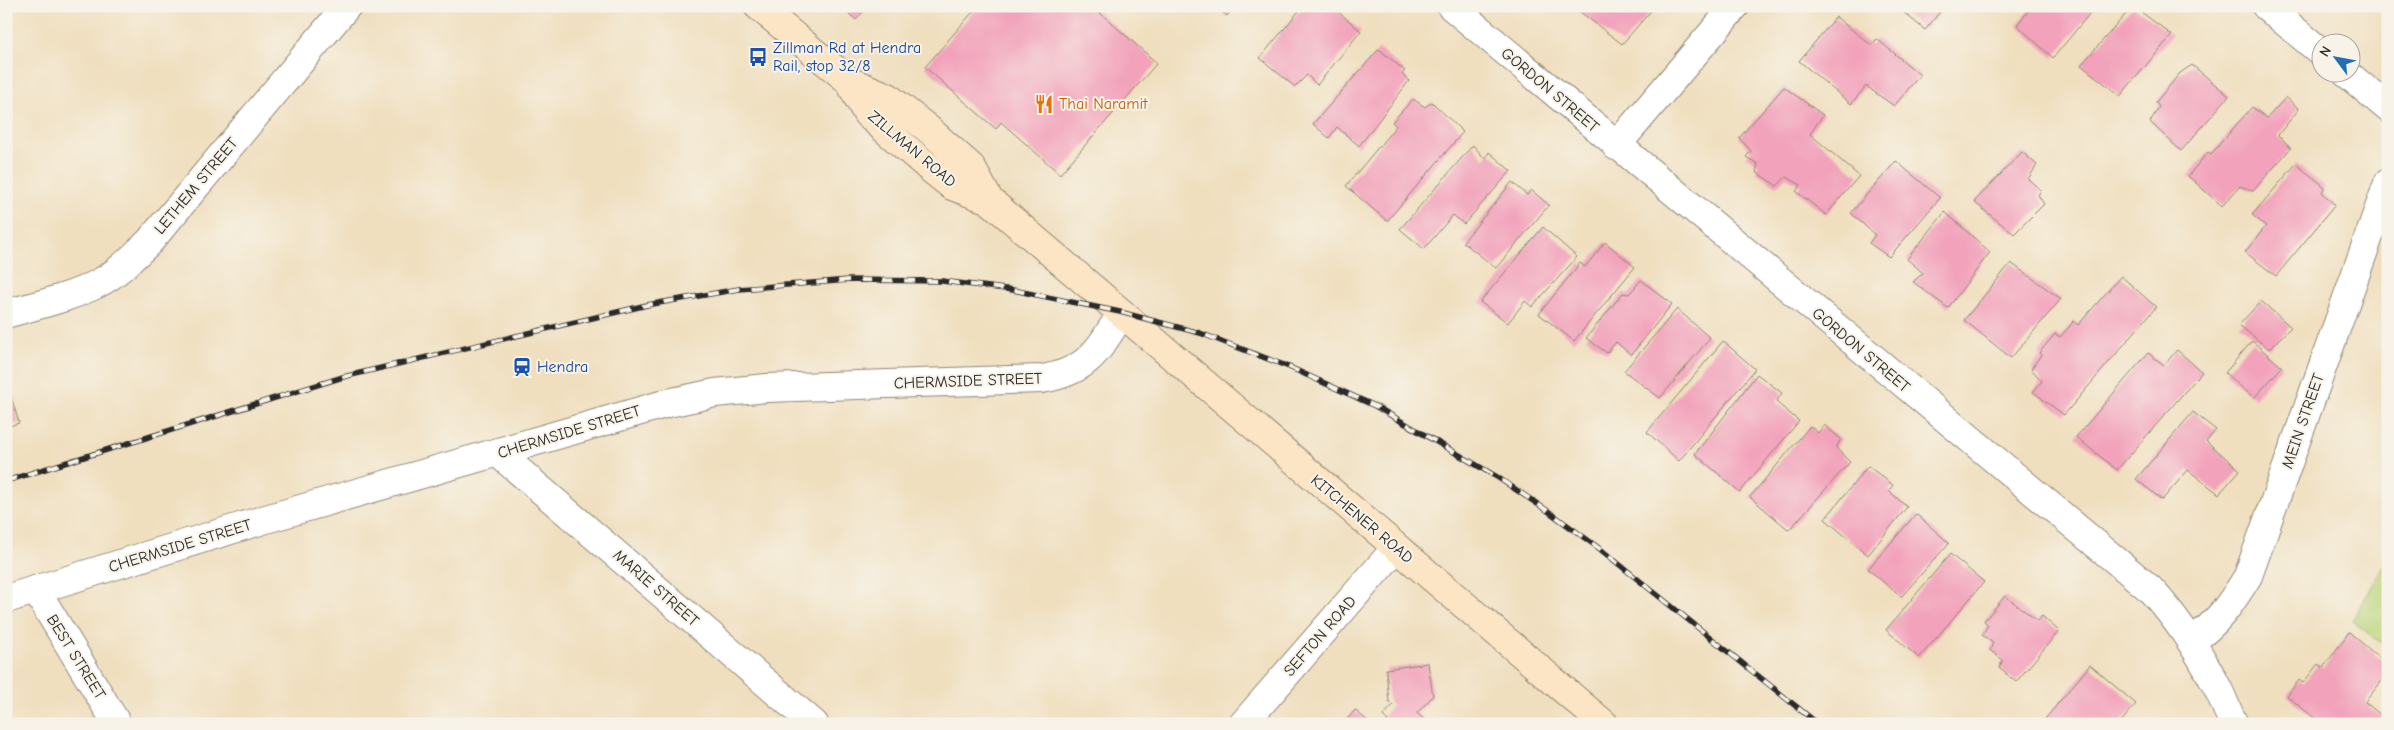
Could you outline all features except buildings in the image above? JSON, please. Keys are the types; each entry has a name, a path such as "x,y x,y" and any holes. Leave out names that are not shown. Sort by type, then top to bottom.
{"main road":[{"name":"ZILLMAN ROAD","path":"758,6 849,81 888,97 927,128 971,167 988,200 1121,314"},
{"name":"KITCHENER ROAD","path":"1121,314 1604,724"}],"street":[{"name":"LETHEM STREET","path":"6,314 64,298 90,287 125,265 150,241 347,6"},
{"name":"GORDON STREET","path":"1451,6 1616,146 2150,590 2171,613 2191,641 2216,685 2234,724"},
{"path":"1616,146 1735,6"},
{"path":"2266,6 2312,45"},
{"path":"2357,82 2388,108"},
{"name":"MEIN STREET","path":"2191,641 2205,632 2228,609 2248,576 2388,182"},
{"name":"CHERMSIDE STREET","path":"6,599 266,519 668,402 715,393 767,388 1042,380 1063,376 1091,359 1121,314"},
{"name":"MARIE STREET","path":"498,453 814,724"},
{"name":"SEFTON ROAD","path":"1243,724 1396,548"},
{"name":"BEST STREET","path":"36,590 117,724"}],"green space":[{"path":"2388,559 2388,648 2352,621"}],"railway":[{"path":"6,481 343,377 647,305 739,289 849,280 942,281 1013,290 1120,312 1200,333 1289,367 1375,406 1497,477 1548,511 1600,549 1818,724"}],"place":[{"name":"Zillman Rd at Hendra Rail, stop 32/8","path":"758,57"},
{"name":"Thai Naramit","path":"1044,104"},
{"name":"Hendra","path":"522,367"}]}
